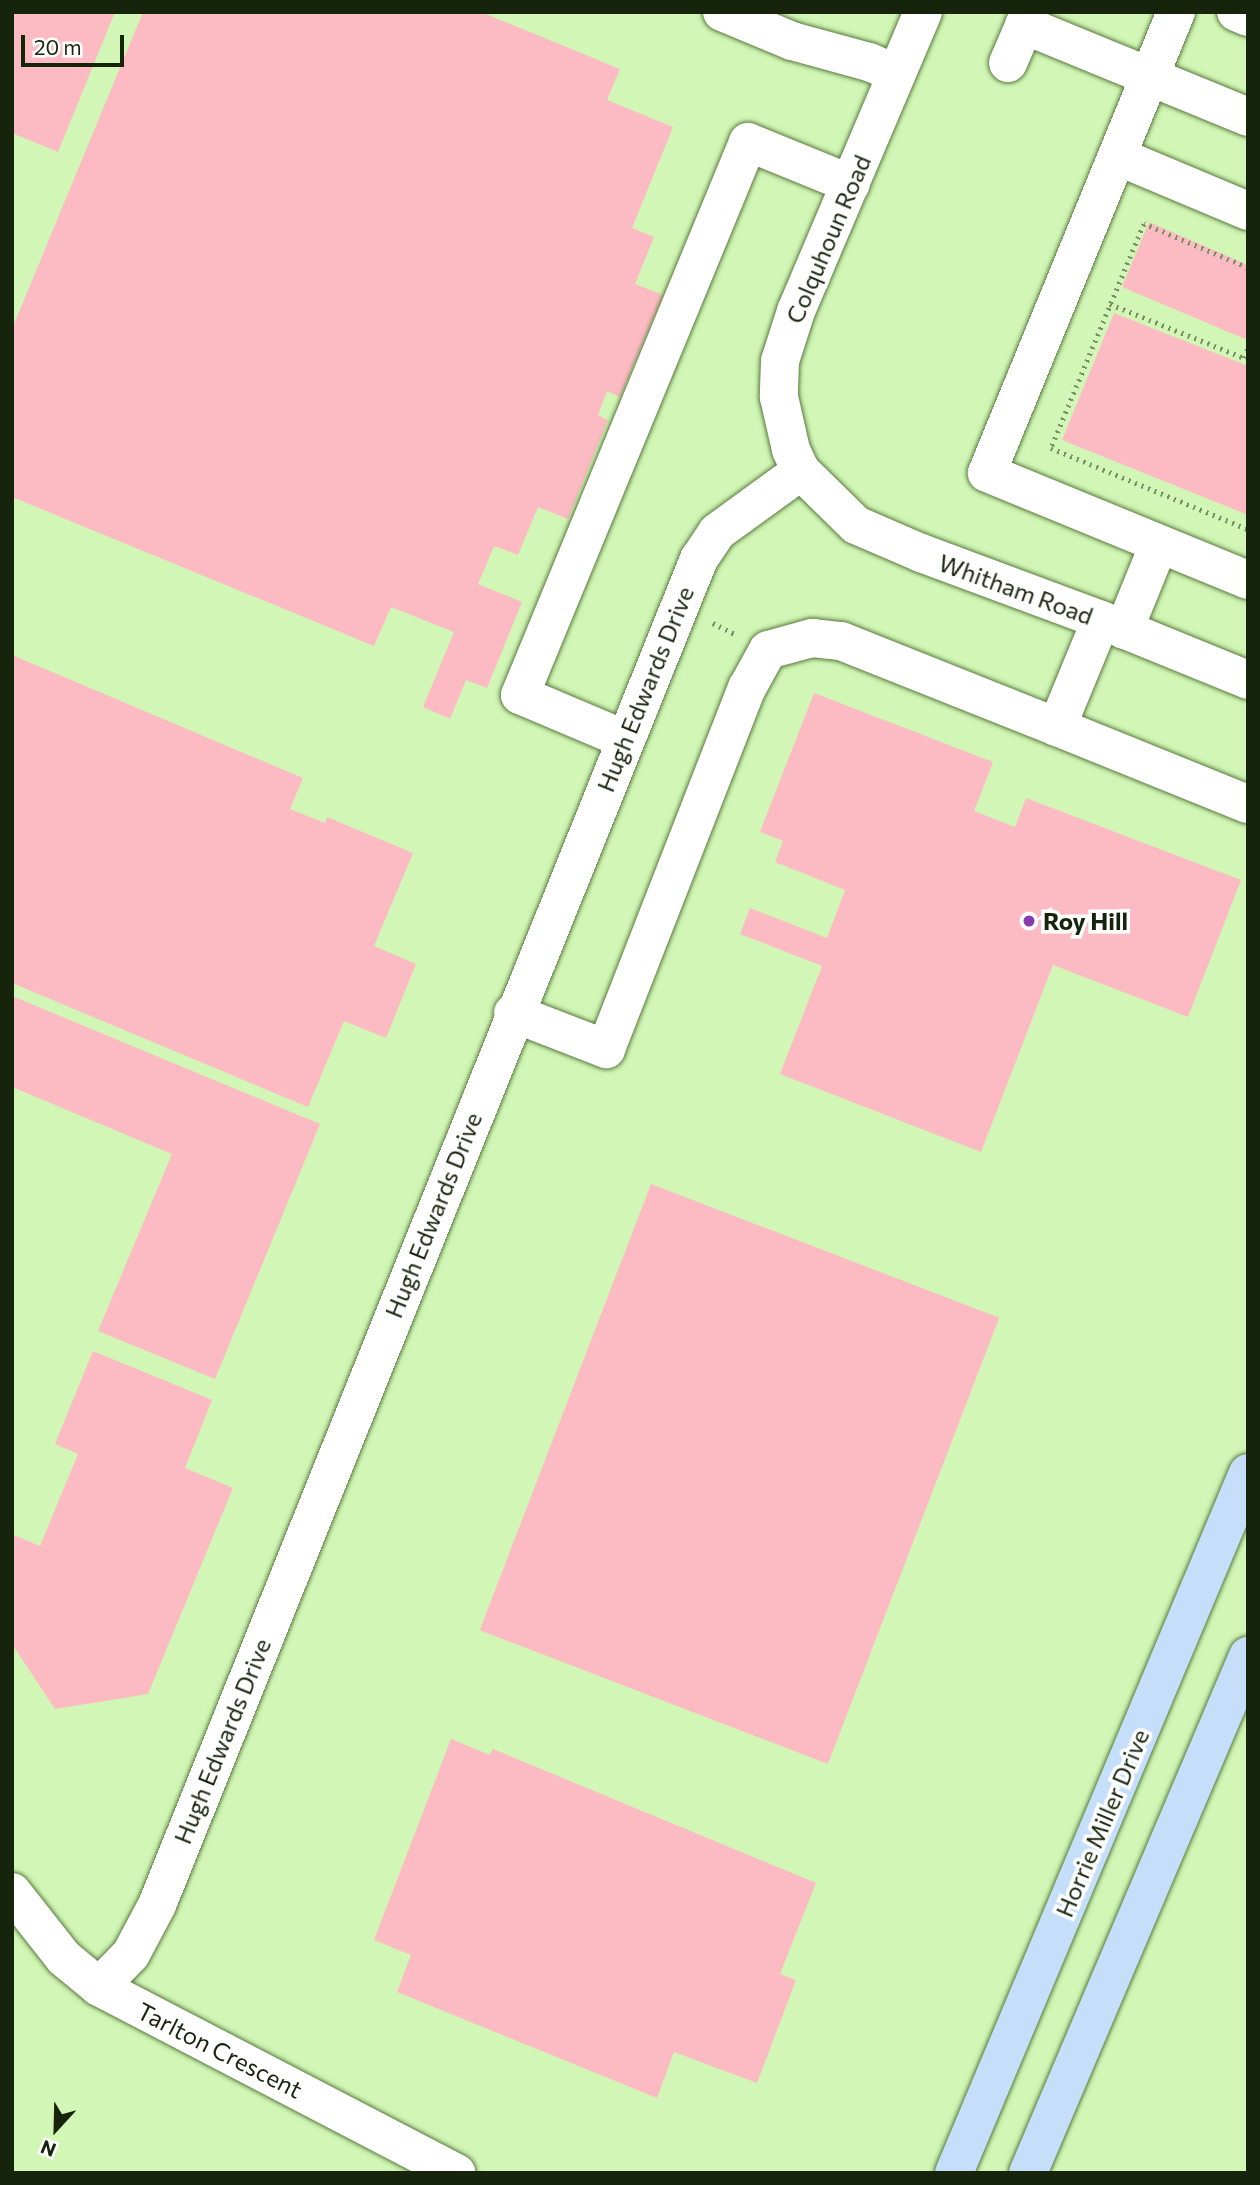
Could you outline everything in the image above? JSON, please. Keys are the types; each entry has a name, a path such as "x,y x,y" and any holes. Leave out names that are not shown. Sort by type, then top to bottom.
{"main road":[{"name":"Horrie Miller Drive","path":"954,2173 1248,1474"},
{"path":"1028,2173 1248,1656"}],"street":[{"path":"722,12 798,26 897,74"},
{"name":"Colquhoun Road","path":"801,471 784,430 779,397 780,361 796,311 923,12"},
{"path":"1176,12 987,474 1248,580"},
{"path":"1236,12 1248,17"},
{"path":"1008,63 1027,19 1149,77 1248,117"},
{"path":"624,738 520,695 748,142 851,184"},
{"path":"1117,156 1248,211"},
{"name":"Hugh Edwards Drive","path":"99,1987 131,1954 157,1905 624,738 706,545 717,532 801,471"},
{"name":"Whitham Road","path":"801,471 856,525 921,553 1248,680"},
{"path":"1058,727 1159,544"},
{"path":"513,1013 606,1049 747,688 768,650 812,638 841,641 1248,804"},
{"name":"Tarlton Crescent","path":"12,1892 64,1958 99,1987 456,2173"}],"path":[{"path":"1248,268 1144,225 1051,448 1248,529"},
{"path":"1110,304 1244,358 1248,348"},
{"path":"678,606 768,650"}],"building":[{"path":"12,12 115,12 58,152 12,133"},
{"path":"143,12 481,12 620,69 607,100 673,127 632,228 654,237 635,284 663,295 620,397 607,391 598,415 608,420 568,519 538,507 518,555 494,546 478,584 522,602 487,688 466,680 450,719 423,707 454,632 391,607 374,646 12,497 12,329"},
{"path":"1149,222 1248,265 1248,332 1245,339 1122,287"},
{"path":"1114,313 1248,366 1248,515 1062,440"},
{"path":"12,655 303,778 290,809 325,823 327,817 413,853 374,946 416,964 386,1038 344,1021 308,1107 12,983"},
{"name":"Roy Hill","path":"814,693 993,762 974,811 1015,827 1026,798 1241,880 1188,1017 1053,965 981,1152 780,1074 822,966 740,934 750,908 827,938 845,890 775,862 783,841 760,832"},
{"path":"12,996 320,1124 215,1379 98,1331 172,1154 12,1087"},
{"path":"651,1184 999,1318 828,1764 480,1630"},
{"path":"93,1351 212,1400 185,1468 233,1488 148,1694 55,1709 12,1644 12,1540 14,1535 40,1546 78,1454 55,1444"},
{"path":"451,1739 490,1755 493,1749 816,1883 780,1974 796,1980 757,2083 674,2052 657,2098 397,1992 411,1955 374,1940"}],"place":[{"name":"Roy Hill","path":"1029,921"}]}
